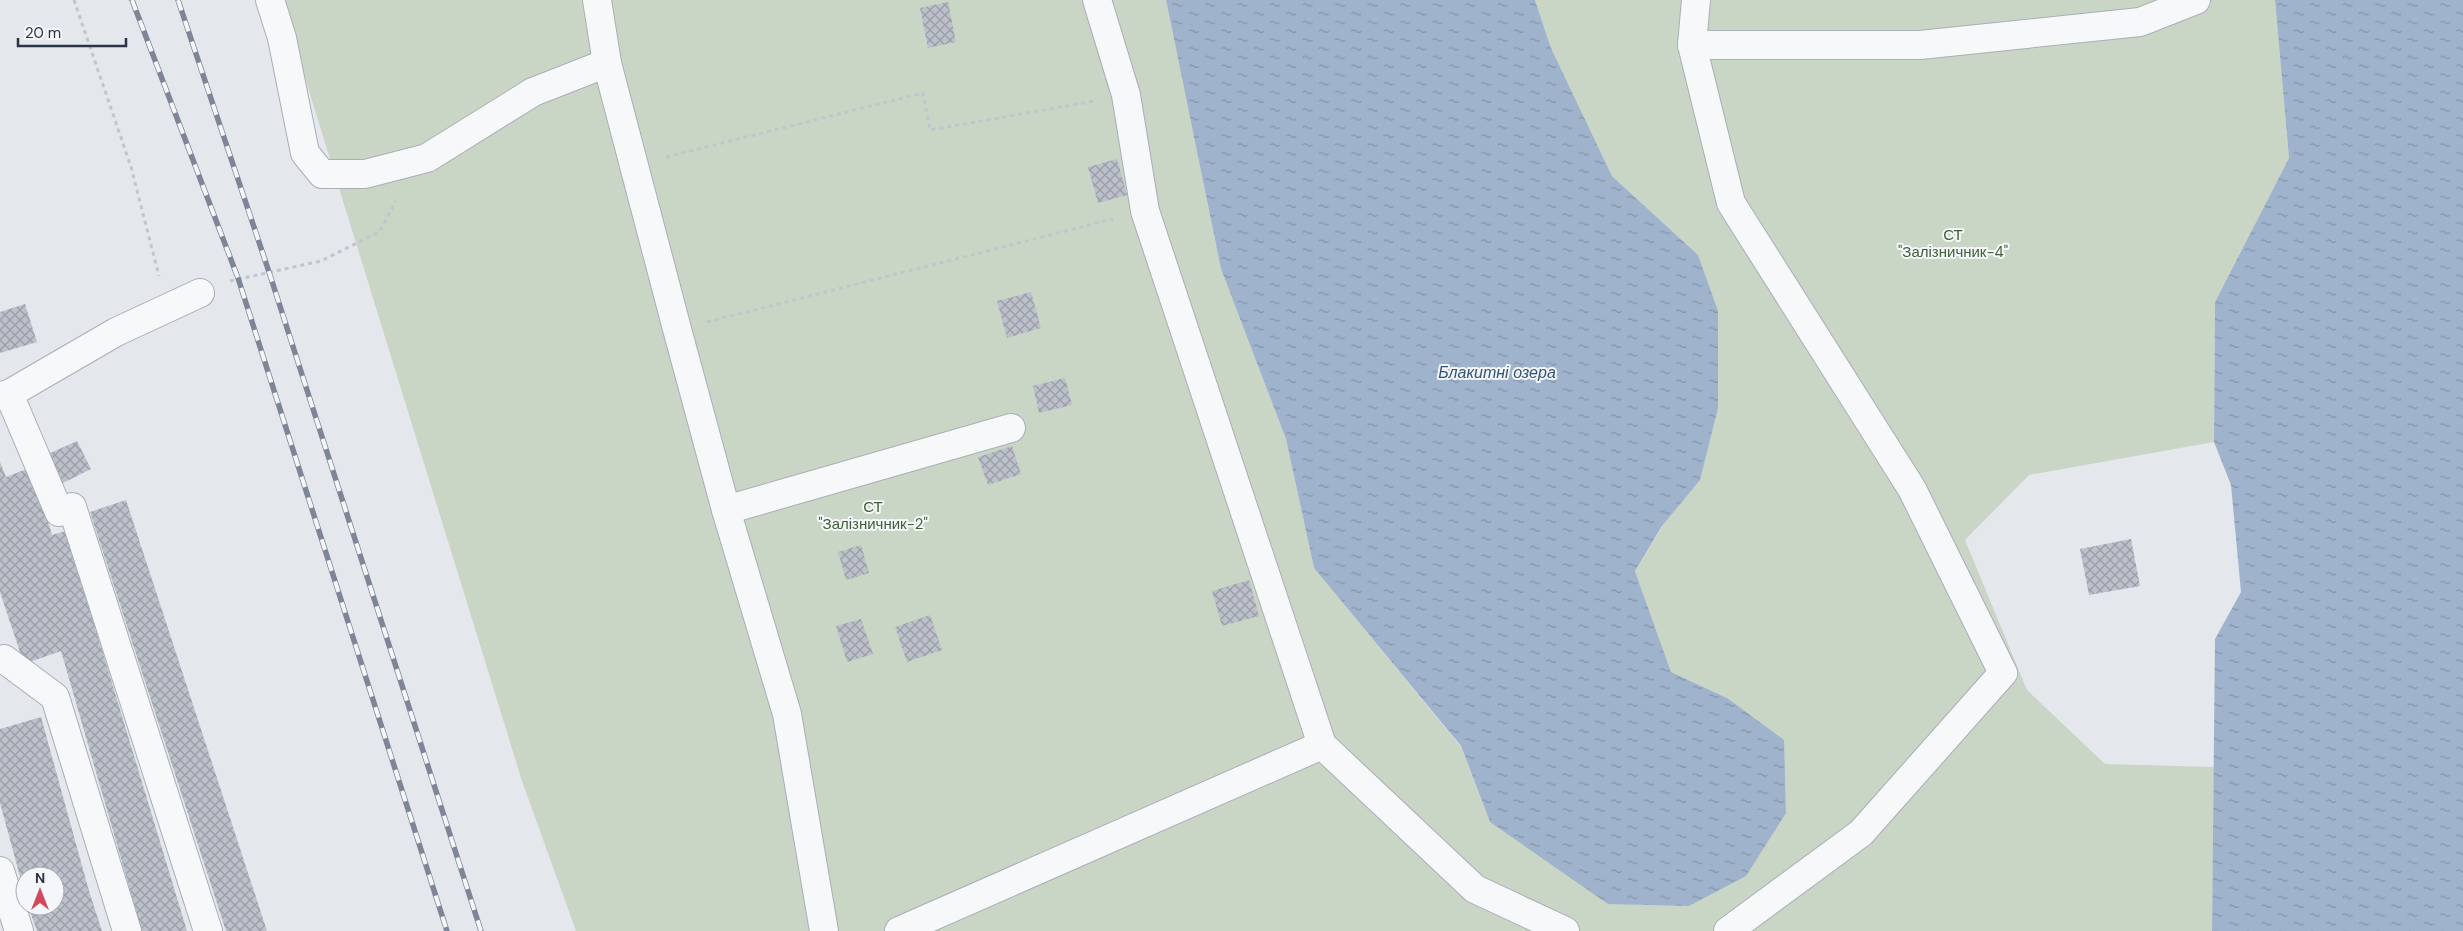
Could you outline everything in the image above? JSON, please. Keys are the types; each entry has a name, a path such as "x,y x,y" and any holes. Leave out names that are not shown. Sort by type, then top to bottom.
{"lane":[{"path":"270,0 282,38 305,154 322,174 365,174 427,158 533,92 607,63"},
{"path":"597,0 607,63 633,166 726,510 787,714 824,931"},
{"path":"1097,0 1126,95 1145,211 1322,745 1475,889 1565,931"},
{"path":"1696,0 1692,45 1731,202 1912,490 2004,673 1861,833 1728,931"},
{"path":"1692,45 1920,45 2140,22 2196,0"},
{"path":"200,293 116,332 4,395 59,512 72,507 208,931"},
{"path":"726,510 1011,428"},
{"path":"1,656 55,697 127,931"},
{"path":"898,931 1322,745"},
{"path":"0,871 20,931"}],"path":[{"path":"74,0 131,167 169,307"},
{"path":"633,166 923,92 930,130 1126,95"},
{"path":"238,278 321,261 379,232 405,185 427,158"},
{"path":"677,329 1145,211"}],"green space":[{"name":"СТ \"Залізничник-2\"","path":"281,0 1166,0 1221,269 1286,439 1314,568 1461,747 1490,822 1727,698 1671,672 1635,571 1662,527 1698,255 1612,176 1551,48 1535,0 2275,0 2289,158 2215,302 2214,442 2029,475 1965,540 2027,690 2105,764 2214,767 2212,931 576,931 522,781"}],"water":[{"name":"Блакитні озера","path":"1166,0 1535,0 1551,48 1612,176 1698,255 1718,311 1718,408 1700,480 1662,526 1635,571 1671,672 1727,698 1784,740 1786,813 1746,876 1689,906 1608,904 1490,822 1461,746 1314,568 1286,439 1221,269"},
{"path":"2275,0 2463,0 2463,931 2212,931 2215,639 2241,592 2231,485 2214,442 2215,302 2289,158"}],"building":[{"path":"948,2 956,42 928,48 920,8"},
{"path":"1117,159 1127,195 1098,203 1088,167"},
{"path":"1031,292 1041,328 1007,338 997,301"},
{"path":"25,304 37,342 0,353 0,312"},
{"path":"1065,378 1072,405 1039,413 1033,386"},
{"path":"77,441 91,469 61,484 48,454"},
{"path":"1012,446 1021,474 988,485 978,457"},
{"path":"0,462 6,477 32,467 52,535 66,531 187,931 142,931 61,651 24,664 0,592"},
{"path":"126,500 267,931 226,931 90,512"},
{"path":"2131,539 2140,586 2089,595 2080,549"},
{"path":"861,545 869,573 846,580 838,552"},
{"path":"1249,580 1259,616 1222,626 1212,591"},
{"path":"930,615 942,650 907,662 895,627"},
{"path":"861,619 873,654 847,662 836,626"},
{"path":"41,717 89,891 102,931 37,931 32,916 65,916 65,866 17,866 0,803 0,729"}],"railway":[{"path":"132,0 238,278 447,931"},
{"path":"178,0 269,272 481,931"}],"park label":[{"name":"СТ \"Залізничник-4\"","path":"1953,244"}]}
